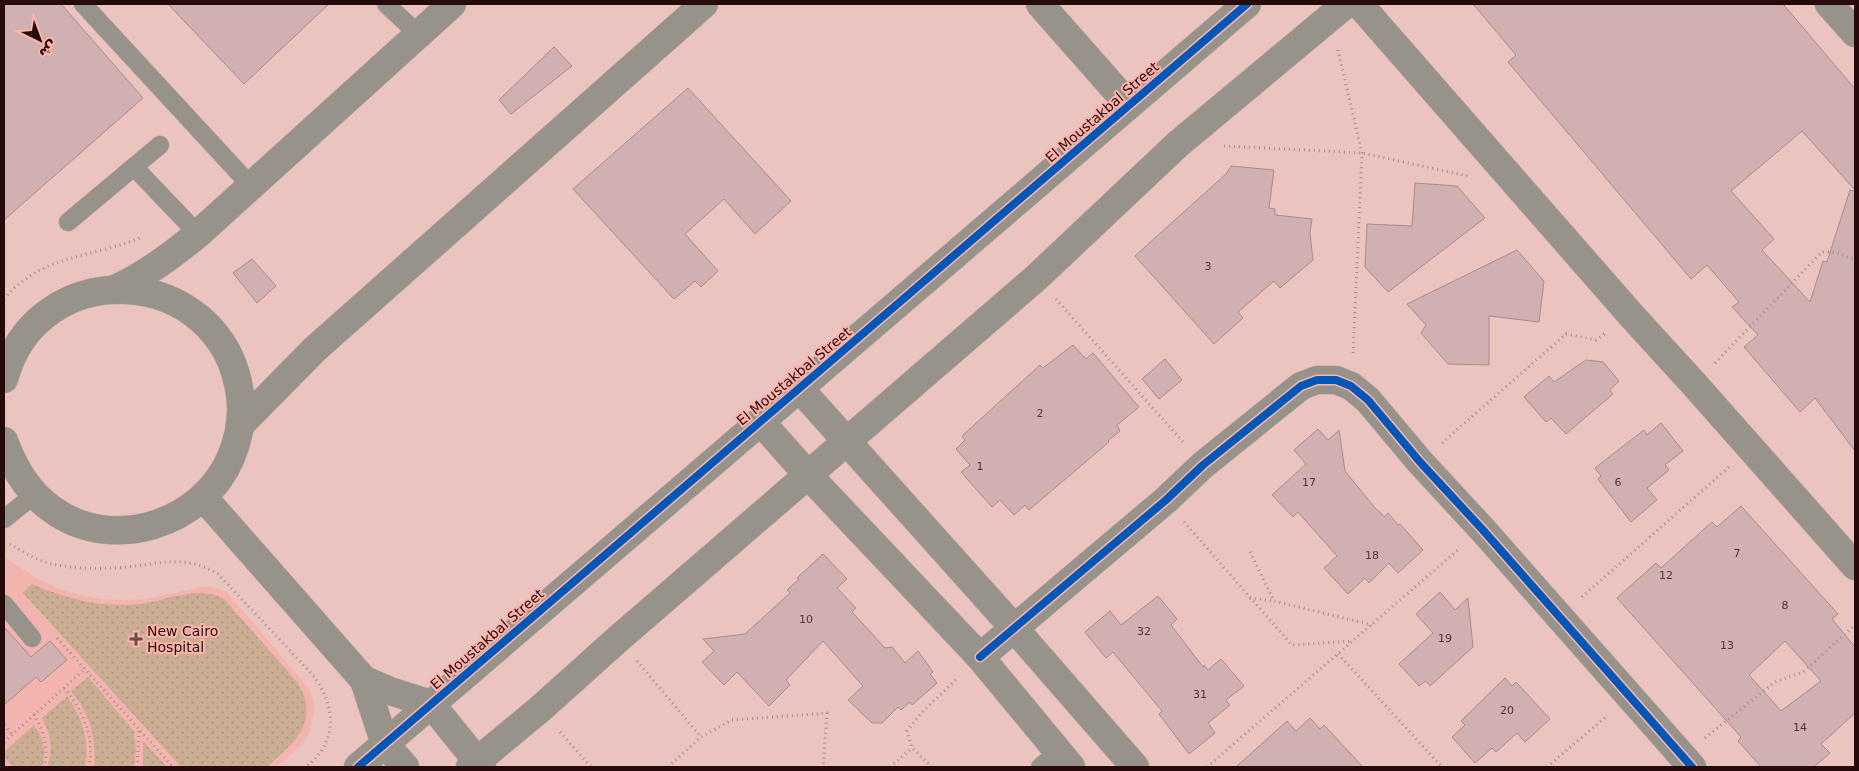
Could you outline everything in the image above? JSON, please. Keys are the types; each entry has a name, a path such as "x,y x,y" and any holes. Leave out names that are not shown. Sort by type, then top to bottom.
{"street":[{"path":"115,289 137,279 158,265 190,225 251,186 452,4"},
{"path":"240,425 315,349 704,4"},
{"path":"1040,4 1129,105"},
{"name":"El Moustakbal Street","path":"358,767 1247,4"},
{"path":"1359,4 1631,315 1855,566"},
{"path":"1829,4 1855,33"},
{"path":"364,680 390,691 431,704 476,765 618,639 1037,277 1178,144 1338,11"},
{"path":"4,379 12,357 23,338 37,322 54,308 73,298 94,292 115,289 146,291 174,301 199,317 219,339 233,366 240,395 240,425 236,445 228,464 217,481 203,497 185,511 165,522 142,528 120,530 96,528 74,522 54,511 34,495 22,480 11,462 4,441"},
{"path":"980,657 1166,500 1203,465 1301,386 1317,380 1336,380 1351,386 1368,400 1420,462 1482,529 1687,762"},
{"path":"799,388 1014,628 1135,767"},
{"path":"760,421 808,475 980,657 1056,762"},
{"path":"203,497 364,680 385,744 405,767"}],"lane":[{"path":"83,4 251,186"},
{"path":"386,4 418,34"},
{"path":"68,222 160,145"},
{"path":"134,167 190,225"},
{"path":"4,519 34,495"},
{"path":"4,604 32,638"}],"path":[{"path":"1338,11 1362,153 1351,386"},
{"path":"1178,144 1362,153 1474,177"},
{"path":"4,299 32,274 55,262 125,244 162,228 190,225"},
{"path":"1694,384 1822,252 1836,252 1855,260"},
{"path":"1037,277 1203,465"},
{"path":"1420,462 1566,334 1596,340 1631,315"},
{"path":"1559,617 1750,448"},
{"path":"1166,500 1292,645 1353,641"},
{"path":"1207,767 1482,529"},
{"path":"4,538 9,544 31,556 48,562 91,568 113,568 180,561 206,566 218,574 324,690 330,707 330,726 326,744 316,759 306,767"},
{"path":"1250,552 1274,601"},
{"path":"1250,598 1274,601 1372,625"},
{"path":"1687,762 1775,682 1803,672 1855,625"},
{"path":"52,633 173,767"},
{"path":"618,639 701,737"},
{"path":"1338,654 1442,767"},
{"path":"932,767 912,748 907,731 922,712 980,657"},
{"path":"4,742 85,669"},
{"path":"64,688 76,703 85,721 91,746 89,767"},
{"path":"1547,767 1629,697"},
{"path":"540,709 591,767"},
{"path":"668,767 701,737 732,720 827,713 823,767"},
{"path":"34,714 44,734 47,746 44,767"},
{"path":"4,726 12,734"},
{"path":"137,767 139,730"},
{"path":"890,767 912,748"}],"shaded area":[{"name":"New Cairo Hospital","path":"4,557 40,580 60,589 102,599 146,599 201,587 211,587 227,592 310,690 315,706 309,733 303,743 277,767 4,767"},
{"path":"32,584 68,597 104,604 142,604 202,593 224,599 298,683 307,709 301,731 295,740 267,767 181,767 23,593"},
{"path":"88,677 134,731 136,750 134,767 94,767 94,746 91,727 78,700 71,691"},
{"path":"67,696 84,730 86,748 85,767 47,767 50,742 42,718"},
{"path":"34,725 43,745 42,767 13,767 4,757 4,752"},
{"path":"143,741 167,767 143,767"}],"building":[{"path":"4,4 61,4 143,98 4,220"},
{"path":"168,4 329,4 244,84"},
{"path":"1473,4 1783,4 1855,89 1855,190 1802,131 1731,191 1774,239 1762,250 1810,302 1823,261 1827,262 1850,190 1855,191 1855,451 1815,398 1800,412 1744,347 1758,335 1732,307 1739,302 1707,265 1691,279 1508,62 1516,55"},
{"path":"554,47 572,66 511,114 499,100"},
{"path":"688,88 791,201 755,234 724,199 685,234 718,271 701,287 695,281 674,299 573,189"},
{"path":"1231,166 1274,170 1269,208 1275,209 1275,215 1312,219 1310,233 1313,260 1280,288 1274,281 1238,312 1243,318 1214,344 1135,256 1227,173"},
{"path":"1415,183 1457,186 1485,218 1388,292 1365,267 1367,224 1412,226"},
{"path":"1517,250 1544,281 1539,322 1489,316 1489,365 1448,364 1421,333 1426,325 1407,304"},
{"path":"252,259 276,286 257,303 233,273"},
{"path":"1073,345 1086,359 1093,353 1139,407 1117,425 1120,431 1109,442 1029,510 1025,505 1014,515 1000,500 992,507 961,472 970,465 956,449 965,440 962,436 1040,365 1043,368"},
{"path":"1165,359 1182,380 1159,399 1142,379"},
{"path":"1586,360 1603,362 1619,381 1610,390 1613,394 1566,434 1551,418 1546,422 1524,397 1549,376 1554,382"},
{"path":"1661,423 1683,451 1665,465 1669,470 1647,488 1657,500 1631,522 1598,479 1601,476 1595,468 1644,430 1647,435"},
{"path":"1318,429 1328,440 1339,430 1345,471 1375,508 1385,517 1388,513 1423,550 1398,573 1389,563 1369,583 1365,578 1348,594 1324,568 1337,556 1298,512 1293,517 1272,495 1306,464 1294,450"},
{"path":"1741,506 1838,614 1832,619 1855,647 1855,713 1821,744 1830,753 1814,767 1761,767 1738,741 1741,737 1617,598 1656,563 1661,568 1712,522 1717,527","holes":["1785,641 1821,681 1781,711 1749,675"]},
{"path":"823,554 847,579 837,588 856,608 852,612 885,648 892,647 905,663 918,651 933,672 930,674 937,683 912,705 910,702 901,710 898,707 882,723 872,723 848,700 863,686 823,641 786,680 790,685 769,706 737,672 724,685 702,662 714,651 703,639 745,634 790,593 787,590 799,579 797,578"},
{"path":"1440,592 1455,610 1468,598 1473,647 1430,686 1426,681 1419,686 1399,664 1433,633 1416,614"},
{"path":"1158,596 1177,619 1171,625 1203,667 1204,665 1208,670 1221,659 1244,686 1226,700 1230,705 1208,723 1215,733 1189,754 1159,714 1162,711 1113,652 1106,658 1085,632 1110,611 1121,625"},
{"path":"4,627 31,657 50,641 67,660 41,682 36,677 4,705"},
{"path":"1505,678 1512,686 1516,682 1550,719 1525,742 1517,733 1496,752 1492,748 1475,763 1452,737 1465,725 1461,721"},
{"path":"1310,718 1320,729 1324,725 1363,767 1236,767 1287,721 1296,731"}],"cycle path":[{"path":"358,767 1247,4"},
{"path":"980,657 1166,500 1203,465 1301,386 1317,380 1336,380 1351,386 1368,400 1420,462 1482,529 1692,767"}],"place":[{"name":"New Cairo Hospital","path":"136,639"}]}
